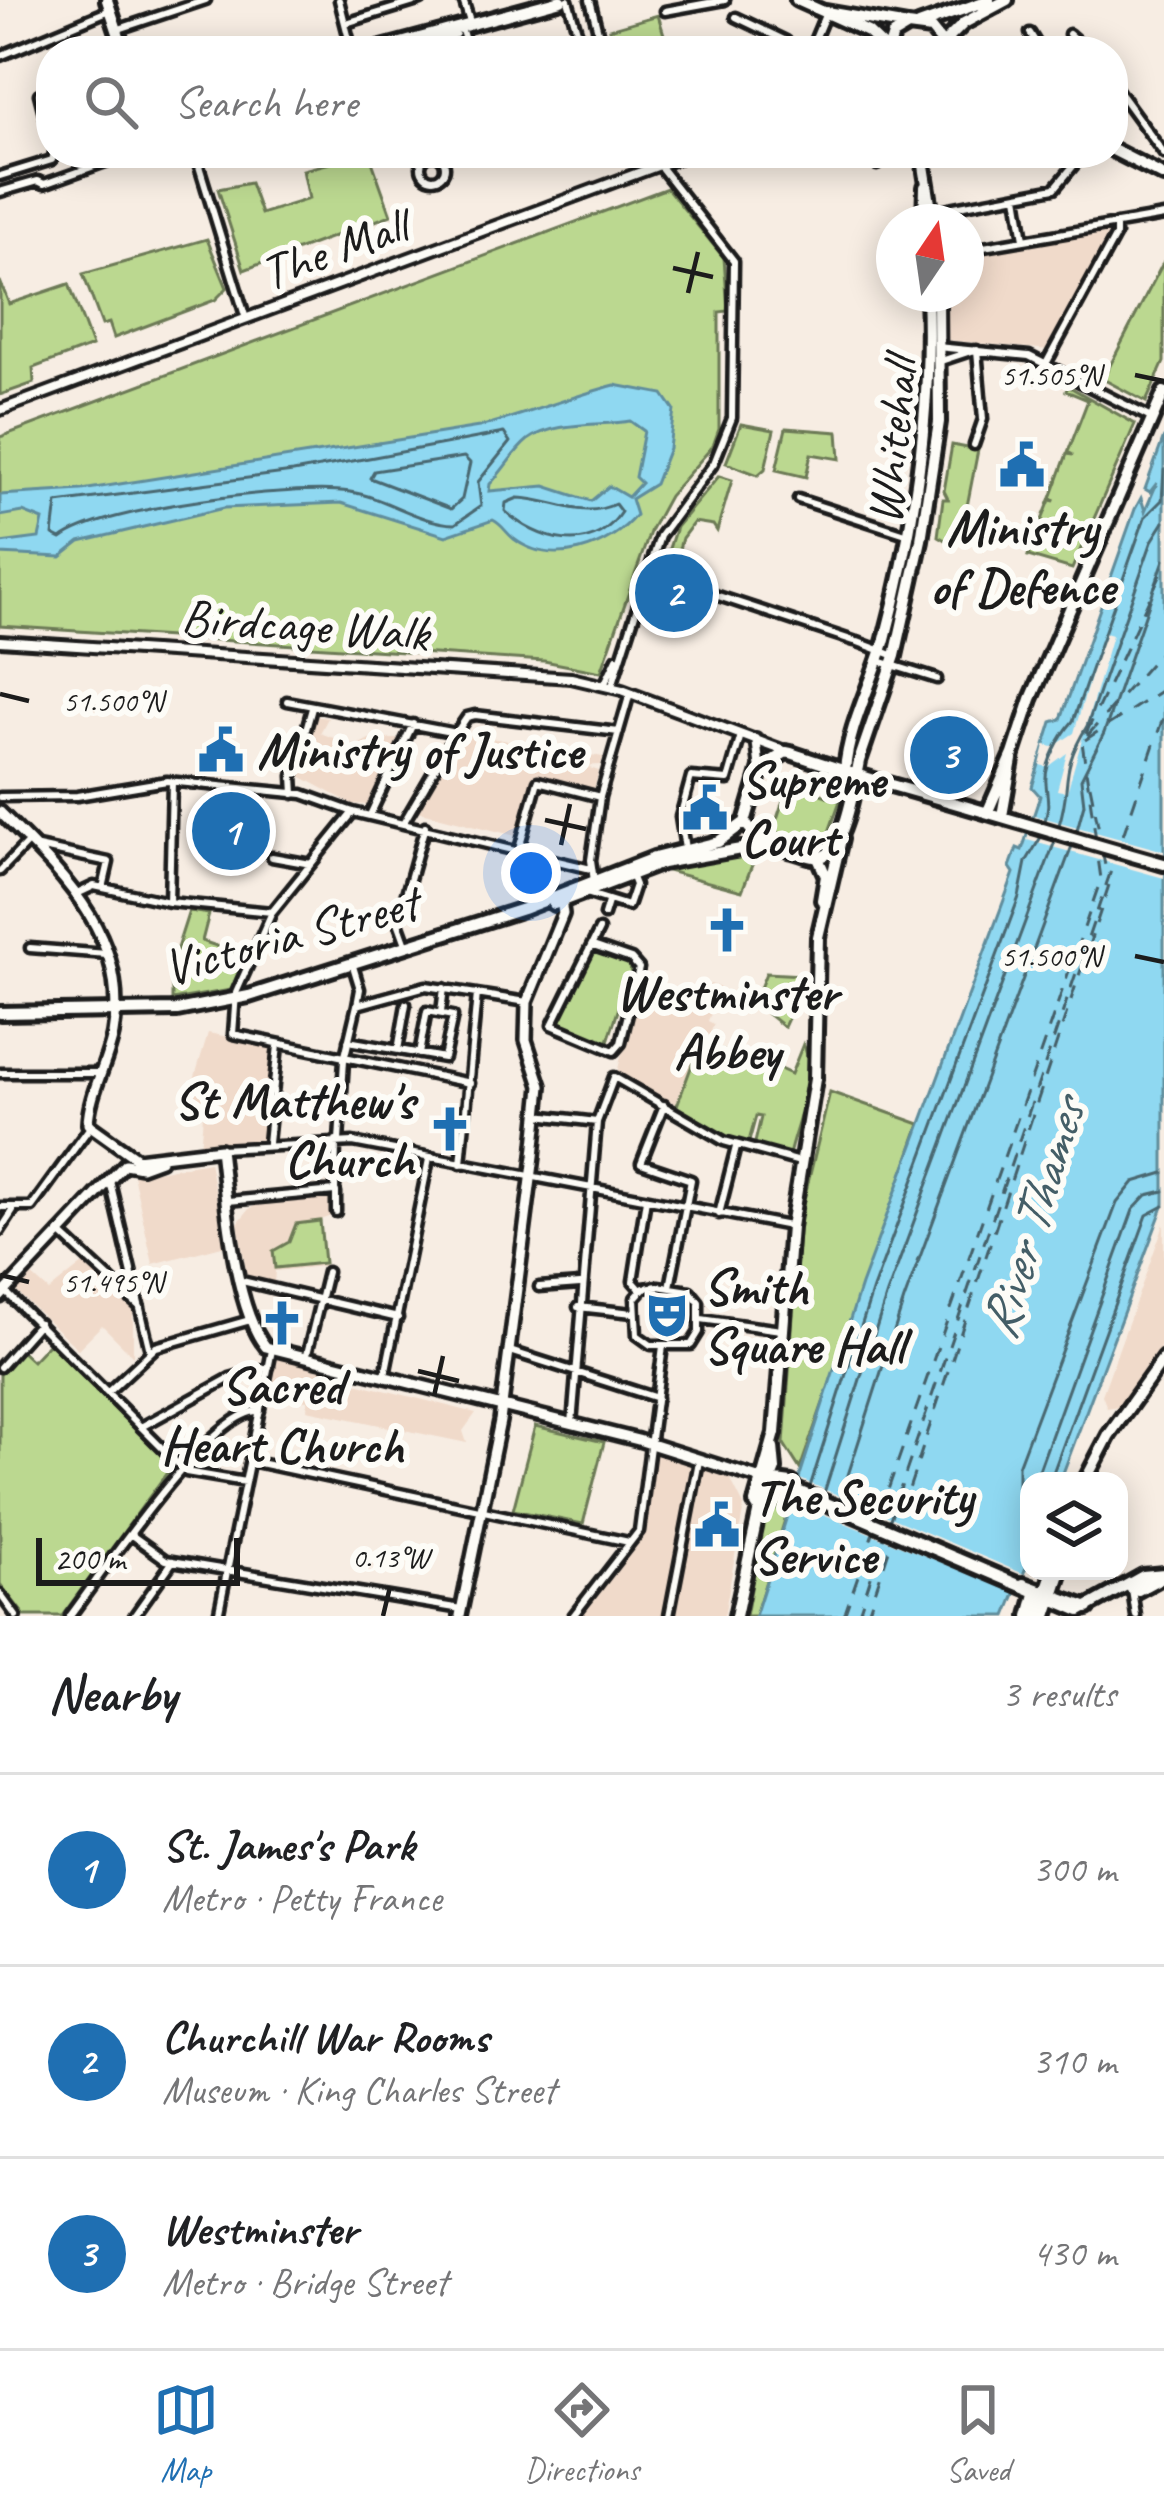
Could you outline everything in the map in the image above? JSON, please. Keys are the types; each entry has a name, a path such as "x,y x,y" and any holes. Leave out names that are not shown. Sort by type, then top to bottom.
{"main road":[{"path":"439,36 537,0"},
{"path":"428,36 564,0"},
{"path":"796,0 852,20 931,29 936,36"},
{"path":"846,0 852,20 875,36"},
{"path":"892,36 989,0"},
{"path":"954,36 964,23 1007,0"},
{"path":"964,23 968,4"},
{"path":"108,5 119,36"},
{"path":"1128,158 1164,176"},
{"path":"924,168 927,204"},
{"name":"Whitehall","path":"886,659 911,594 921,540 934,360 929,312"},
{"name":"Whitehall","path":"934,360 940,346 939,312"},
{"path":"988,812 1164,392"},
{"name":"Whitehall","path":"886,659 895,592 930,443"},
{"path":"853,772 871,728 886,659"},
{"path":"819,931 841,856 853,772 886,659"},
{"path":"592,883 721,841 746,822 760,772 771,757 791,753 1164,865"},
{"path":"1002,816 1012,754"},
{"path":"815,761 820,768 853,772"},
{"path":"0,812 79,893 107,954 114,1011 87,1119 90,1127 131,1161"},
{"path":"746,822 769,844"},
{"path":"592,883 706,851 769,844 818,858 831,851 841,836"},
{"path":"736,1616 773,1447 791,1227 814,1084 819,931 826,875 818,858"},
{"name":"Victoria Street","path":"0,1012 177,1010 235,999 561,898 592,883"},
{"path":"460,1612 502,1408 538,1115 540,1078 526,1040 527,1002 563,914 561,898"},
{"path":"3,1294 110,1177 131,1161 223,1148 251,1320 272,1350 652,1444 766,1480 1080,1611 1131,1588 1143,1576 1164,1575"},
{"path":"1090,1472 1109,1435 1164,1358"},
{"path":"1037,1616 1054,1580"},
{"path":"1037,1616 1048,1596"}],"street":[{"path":"117,30 182,4 206,0"},
{"path":"340,0 349,36"},
{"path":"346,23 421,0"},
{"path":"463,0 467,36"},
{"path":"564,0 577,36"},
{"path":"590,0 599,36"},
{"path":"665,11 725,0"},
{"path":"42,36 108,5"},
{"path":"814,36 826,11"},
{"path":"736,17 776,36"},
{"path":"1071,33 1074,36"},
{"path":"0,56 36,39"},
{"path":"1128,105 1164,154"},
{"path":"0,176 36,164"},
{"path":"0,192 38,181 44,184 89,168"},
{"path":"200,168 246,319"},
{"name":"The Mall","path":"0,410 651,168"},
{"path":"608,686 660,536 714,464 732,418 734,261 661,168"},
{"path":"968,204 1064,183 1074,168"},
{"path":"958,190 962,204"},
{"path":"1018,196 1024,239"},
{"path":"984,247 1164,216"},
{"path":"1047,362 1116,235 1116,224"},
{"path":"940,346 1047,362 1151,418"},
{"path":"934,360 976,350"},
{"path":"974,445 982,419 976,350"},
{"path":"798,499 921,540"},
{"path":"688,586 856,642 937,679"},
{"name":"Birdcage Walk","path":"0,641 555,676 630,693 791,753"},
{"path":"592,883 601,797 630,693"},
{"path":"287,701 456,734"},
{"path":"294,794 292,776 312,707"},
{"path":"404,822 470,716 619,732"},
{"path":"370,815 413,724"},
{"path":"685,849 680,817 692,777 728,780 746,734 761,747 760,772"},
{"path":"519,849 538,781 601,797"},
{"path":"169,902 172,782"},
{"path":"0,797 77,796 172,782 316,796 353,812 519,849 592,883 608,902 628,906 634,885 631,875"},
{"path":"353,812 272,912 235,999 233,1034 470,1083"},
{"path":"406,947 398,922 425,826"},
{"path":"0,871 32,844 109,862 103,888"},
{"path":"272,857 310,864"},
{"path":"79,893 94,886 169,902 272,912"},
{"path":"604,915 608,902"},
{"path":"593,946 631,959 639,968 621,1043 614,1051 552,1029 599,930"},
{"path":"30,948 107,954"},
{"path":"336,1212 344,1060 360,989 352,962"},
{"path":"357,1005 420,987 527,1002"},
{"path":"441,1012 445,988"},
{"path":"461,1164 477,994"},
{"path":"398,1050 406,1004"},
{"path":"348,1041 418,1054 447,1054 453,1016 427,1010 418,1054"},
{"path":"268,1143 278,1045"},
{"path":"0,1072 101,1073"},
{"path":"572,1424 578,1307 597,1122 615,1076 736,1147 800,1162"},
{"path":"664,1105 642,1166 701,1183"},
{"path":"538,1115 597,1122"},
{"path":"0,1208 32,1208 90,1127"},
{"path":"226,1136 223,1148 338,1141 791,1227"},
{"path":"719,1214 736,1147"},
{"path":"385,1378 429,1160"},
{"path":"110,1177 150,1351"},
{"path":"670,1287 691,1180"},
{"path":"228,1201 335,1191"},
{"path":"640,1290 633,1282 646,1199"},
{"path":"0,1232 14,1210"},
{"path":"58,1232 140,1307"},
{"path":"306,1358 327,1272"},
{"path":"242,1280 398,1318"},
{"path":"539,1287 580,1284"},
{"path":"670,1287 694,1294 701,1319 691,1346 663,1346 640,1338 633,1313 640,1290 670,1287"},
{"path":"3,1294 39,1323 182,1468 245,1483"},
{"path":"578,1307 633,1313"},
{"path":"701,1319 782,1330"},
{"path":"107,1392 150,1351 251,1320"},
{"path":"0,1367 39,1323"},
{"path":"573,1616 639,1531 663,1346"},
{"path":"218,1616 272,1350"},
{"path":"506,1350 657,1398"},
{"path":"141,1427 230,1378 269,1367"},
{"path":"70,1616 182,1468 243,1412 260,1411"},
{"path":"669,1616 699,1459"},
{"path":"250,1461 629,1541"},
{"path":"130,1534 173,1561 227,1570 234,1567 460,1612"},
{"path":"134,1616 173,1561"},
{"path":"1131,1588 1136,1616"},
{"path":"0,1594 16,1616"}],"shaded area":[{"path":"1097,231 1109,234 1110,241 1102,246 1050,350 947,340 945,312 984,312 984,251"},
{"path":"315,716 328,718 320,733 356,746 369,739 400,739 369,805 352,804 298,775"},
{"path":"462,733 603,757 601,765 583,766 599,771 594,789 535,774 516,836 417,811"},
{"path":"710,984 721,988 708,1021 714,1024 710,1034 700,1039 676,1104 617,1073 636,997 663,1005 666,999 700,1006"},
{"path":"208,1033 275,1046 266,1140 200,1148 203,1115 184,1113"},
{"path":"209,1162 226,1245 153,1264 133,1175"},
{"path":"332,1196 334,1215 320,1220 324,1266 275,1271 274,1284 247,1277 238,1223 249,1209 262,1202"},
{"path":"1164,1224 1164,1342 1119,1406 1107,1408 1102,1395"},
{"path":"84,1263 133,1310 133,1356 102,1325 78,1349 15,1290 29,1273 49,1291"},
{"path":"278,1356 322,1366 328,1376 476,1413 463,1431 467,1443 307,1410 308,1400 265,1396"},
{"path":"656,1450 692,1465 665,1616 579,1616 641,1532"},
{"name":"The Security Service","path":"704,1469 730,1478 744,1506 724,1616 673,1616"}],"green space":[{"path":"658,15 664,36 611,36 609,29"},
{"path":"374,168 391,215 244,270 218,189 250,183 261,214 309,199 303,170"},
{"path":"667,188 724,258 728,311 719,312 719,429 713,446 669,496 651,529 601,672 544,661 0,626 0,437"},
{"path":"207,239 227,288 215,300 114,338 109,323 102,325 83,274"},
{"path":"1164,261 1164,362 1146,402 1103,379"},
{"path":"0,281 9,304 69,284 92,346 33,368 34,383 0,395"},
{"path":"1068,386 1135,424 1072,569 1028,556 1050,500 1055,501 1051,498 1067,454 1073,455 1068,452 1088,400 1066,391"},
{"path":"741,424 774,430 765,469 758,475 726,463"},
{"path":"786,428 838,432 840,459 811,454 806,477 776,470"},
{"path":"952,445 978,450 961,537 952,544 938,536 943,499 948,499 944,491"},
{"path":"719,476 732,480 717,531 713,525 694,522 682,538 673,571 663,567 676,527"},
{"path":"789,782 840,801 824,846 773,831"},
{"path":"757,852 742,891 667,871 721,854"},
{"path":"189,911 209,914 202,941 245,956 231,990 172,1000 172,964"},
{"path":"595,951 627,963 631,971 607,1044 558,1021"},
{"path":"766,973 802,975 804,984 784,1027 754,1003"},
{"path":"700,1043 755,1063 753,1068 768,1073 771,1065 791,1074 803,1044 809,1070 789,1155 754,1147 761,1117 756,1116 748,1145 731,1141 676,1108"},
{"path":"830,1092 920,1124 800,1469 784,1444 800,1216"},
{"path":"320,1221 324,1263 275,1268 273,1251 289,1242 296,1224"},
{"path":"49,1343 172,1466 62,1616 25,1616 0,1584 0,1375 21,1351 32,1361"},
{"path":"535,1426 604,1442 583,1524 513,1510"},
{"path":"780,1506 788,1510 755,1616 746,1616 764,1519"}],"water":[{"path":"615,385 663,394 674,410 669,448 655,484 631,499 636,515 611,537 579,550 562,553 529,548 493,520 446,536 341,503 224,508 80,542 61,557 0,554 0,543 39,538 43,520 23,512 0,516 0,495 82,490 479,427","holes":["630,421 644,431 635,477 641,483 628,497 609,486 591,501 545,486 489,491 518,450 538,434"]},
{"name":"River Thames","path":"1164,437 1164,1204 1063,1472 1020,1472 1021,1580 1006,1616 755,1616 861,1285 1014,873 1010,867 1017,848 1022,850 1040,796 1032,787 1052,722 1061,719 1135,509 1141,498 1145,511 1157,483 1150,492 1145,489"}],"pier":[{"path":"1103,632 1112,635 1067,792 1057,790 1067,753 1048,767 1040,765 1045,745 1053,747 1074,733"},
{"path":"1034,815 1164,851 1164,878 1027,840"},
{"path":"800,1479 1020,1572 1021,1580 1016,1593 791,1501"}],"ferry route":[{"path":"1096,840 1082,742 1164,567"},
{"path":"1087,736 1164,648"},
{"path":"1085,740 1164,689"},
{"path":"888,1525 1164,715"},
{"path":"1090,785 1101,840"},
{"path":"844,1616 1101,879 1097,850"},
{"path":"1102,850 1107,876"},
{"path":"867,1616 1109,885"},
{"path":"858,1616 885,1534"}],"place":[{"name":"Ministry of Defence","path":"1022,465"},
{"name":"Churchill War Rooms","path":"674,593"},
{"name":"Ministry of Justice","path":"221,750"},
{"name":"Westminster","path":"949,755"},
{"name":"Supreme Court","path":"705,808"},
{"name":"St. James's Park","path":"231,831"},
{"name":"Westminster Abbey","path":"727,930"},
{"name":"St Matthew's Church","path":"450,1129"},
{"name":"Smith Square Hall","path":"667,1315"},
{"name":"Sacred Heart Church","path":"282,1323"},
{"name":"The Security Service","path":"717,1525"}]}
